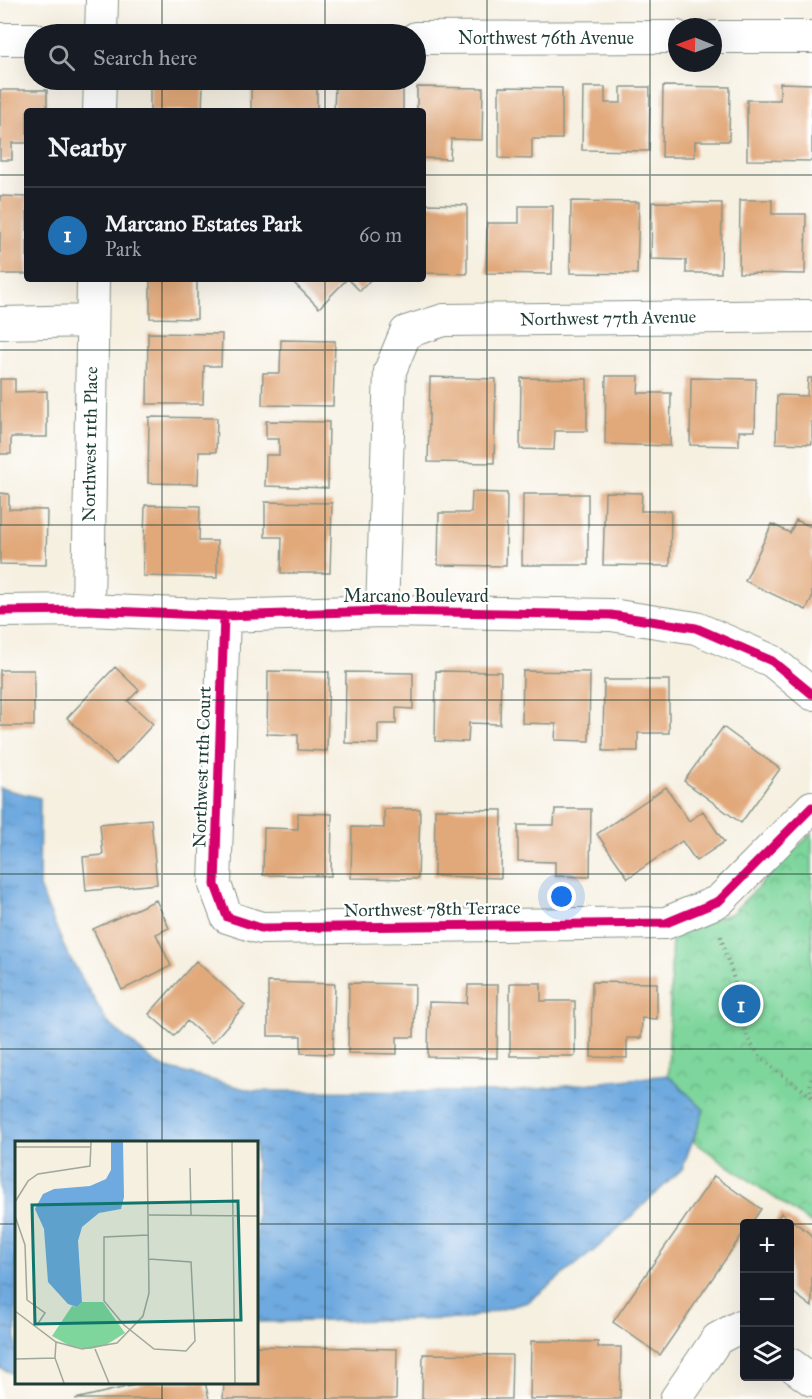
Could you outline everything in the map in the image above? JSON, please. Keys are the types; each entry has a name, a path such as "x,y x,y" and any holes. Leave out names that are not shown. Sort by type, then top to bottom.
{"street":[{"path":"101,24 102,0"},
{"name":"Northwest 76th Avenue","path":"426,38 668,37"},
{"path":"722,37 812,37"},
{"path":"0,39 24,39"},
{"path":"99,108 100,90"},
{"name":"Northwest 11th Place","path":"88,610 93,282"},
{"name":"Northwest 77th Avenue","path":"382,611 390,371 406,332 444,320 812,316"},
{"path":"0,323 91,321"},
{"name":"Marcano Boulevard","path":"0,611 88,610 224,616 382,611 611,615 696,628 772,661 812,694"},
{"name":"Northwest 11th Court","path":"224,616 215,885 227,917"},
{"name":"Northwest 78th Terrace","path":"227,917 261,928 666,923 719,901 812,807"},
{"path":"676,1399 717,1339 740,1328"},
{"path":"794,1367 812,1380"},
{"path":"808,1399 812,1393"}],"path":[{"path":"721,936 724,956 734,980 738,1008 746,1035 763,1059 812,1097"},
{"path":"812,1075 810,1087 812,1097"}],"green space":[{"path":"812,833 812,1224 693,1141 704,1110 668,1075 672,933 732,913"}],"water":[{"path":"0,788 40,798 39,887 66,951 107,1022 159,1066 253,1091 510,1092 668,1075 704,1110 682,1169 596,1249 528,1302 464,1319 258,1322 258,1141 15,1141 15,1375 0,1368"}],"building":[{"path":"780,83 812,84 812,161 747,160 747,100 780,100"},
{"path":"663,86 730,87 729,141 695,141 695,157 662,157"},
{"path":"426,87 483,88 482,140 451,139 450,159 426,158 426,108 417,108 417,90 426,90"},
{"path":"499,87 562,88 562,139 532,139 532,159 499,158"},
{"path":"583,87 605,87 605,103 621,103 621,87 650,87 649,151 582,150"},
{"path":"0,90 47,90 47,108 24,108 24,143 12,143 12,160 0,160"},
{"path":"150,90 203,90 202,108 150,108"},
{"path":"251,90 317,90 317,108 251,108"},
{"path":"335,90 403,90 403,108 334,108"},
{"path":"0,196 24,197 24,274 0,274"},
{"path":"740,200 772,200 772,214 806,214 805,274 739,273"},
{"path":"571,201 639,202 637,274 570,273"},
{"path":"652,202 722,203 721,273 686,273 686,260 651,259"},
{"path":"426,204 467,205 467,274 426,273"},
{"path":"519,206 553,206 552,274 486,273 487,223 519,223"},
{"path":"150,282 197,282 197,319 150,318"},
{"path":"293,282 344,282 319,308"},
{"path":"351,282 368,282 360,291"},
{"path":"148,333 222,334 221,366 204,366 203,404 147,404"},
{"path":"281,340 335,341 333,406 262,405 263,373 280,373"},
{"path":"606,376 639,376 638,393 671,393 670,446 605,444"},
{"path":"430,377 496,379 494,463 428,462"},
{"path":"521,378 587,379 587,431 555,431 554,450 520,449"},
{"path":"691,378 756,379 755,431 739,431 739,446 690,445"},
{"path":"808,378 812,378 812,444 776,443 777,395 807,396"},
{"path":"0,379 15,379 15,392 47,391 47,437 11,437 11,454 0,454"},
{"path":"149,417 217,418 216,452 199,452 198,484 148,483"},
{"path":"266,421 329,422 328,488 265,486 266,455 279,455 279,439 266,439"},
{"path":"472,492 507,493 506,566 438,565 439,513 471,513"},
{"path":"605,492 642,493 641,511 671,511 670,566 603,565"},
{"path":"0,493 9,494 9,509 47,510 46,565 0,564"},
{"path":"523,494 588,494 588,565 522,565"},
{"path":"265,502 332,503 330,573 281,573 282,537 265,537"},
{"path":"145,505 200,506 199,541 217,541 217,578 143,576"},
{"path":"796,520 812,527 812,598 806,610 745,581 772,524 790,533"},
{"path":"115,667 139,690 128,701 153,724 116,764 67,718"},
{"path":"0,670 34,670 34,726 0,726"},
{"path":"268,671 329,672 327,751 298,750 298,735 267,734"},
{"path":"436,671 501,672 500,724 469,723 468,742 435,741"},
{"path":"523,671 590,672 589,741 555,740 556,724 522,723"},
{"path":"346,672 413,673 413,709 396,708 396,724 378,724 378,744 345,743"},
{"path":"604,680 669,680 669,733 638,733 638,751 603,751"},
{"path":"723,727 780,769 741,823 684,781"},
{"path":"666,787 689,821 703,811 724,842 696,861 682,841 628,878 597,834"},
{"path":"384,809 420,809 418,879 351,878 352,827 384,828"},
{"path":"435,809 502,810 501,878 434,876"},
{"path":"555,809 591,809 590,877 555,876 555,862 518,861 518,825 554,825"},
{"path":"298,813 332,814 331,876 263,875 264,828 298,829"},
{"path":"151,819 157,884 86,891 83,857 103,855 100,824"},
{"path":"156,900 169,928 156,934 171,966 122,990 93,929"},
{"path":"196,961 245,1005 212,1043 187,1021 174,1036 149,1014"},
{"path":"268,982 335,984 333,1054 301,1053 301,1036 268,1036"},
{"path":"592,982 657,983 657,1019 642,1018 641,1038 627,1038 627,1058 591,1057"},
{"path":"349,983 415,984 414,1037 397,1037 397,1054 348,1053"},
{"path":"510,983 541,983 541,1001 575,1001 575,1056 510,1056"},
{"path":"468,985 498,985 497,1058 428,1057 429,1002 467,1003"},
{"path":"714,1176 761,1209 754,1219 740,1219 740,1238 660,1355 613,1322"},
{"path":"781,1213 789,1219 777,1219"},
{"path":"794,1222 812,1235 812,1307 794,1293"},
{"path":"531,1341 598,1342 598,1347 621,1347 620,1399 530,1399"},
{"path":"258,1346 397,1349 396,1399 223,1399 224,1384 258,1384"},
{"path":"423,1354 512,1355 511,1399 422,1399"},
{"path":"139,1384 205,1384 209,1399 75,1399"}],"cycle path":[{"path":"0,611 88,610 224,616 382,611 611,615 696,628 772,661 812,694"},
{"path":"224,616 215,885 227,917 261,928 666,923 719,901 812,807"}],"place":[{"name":"Marcano Estates Park","path":"741,1004"}]}
